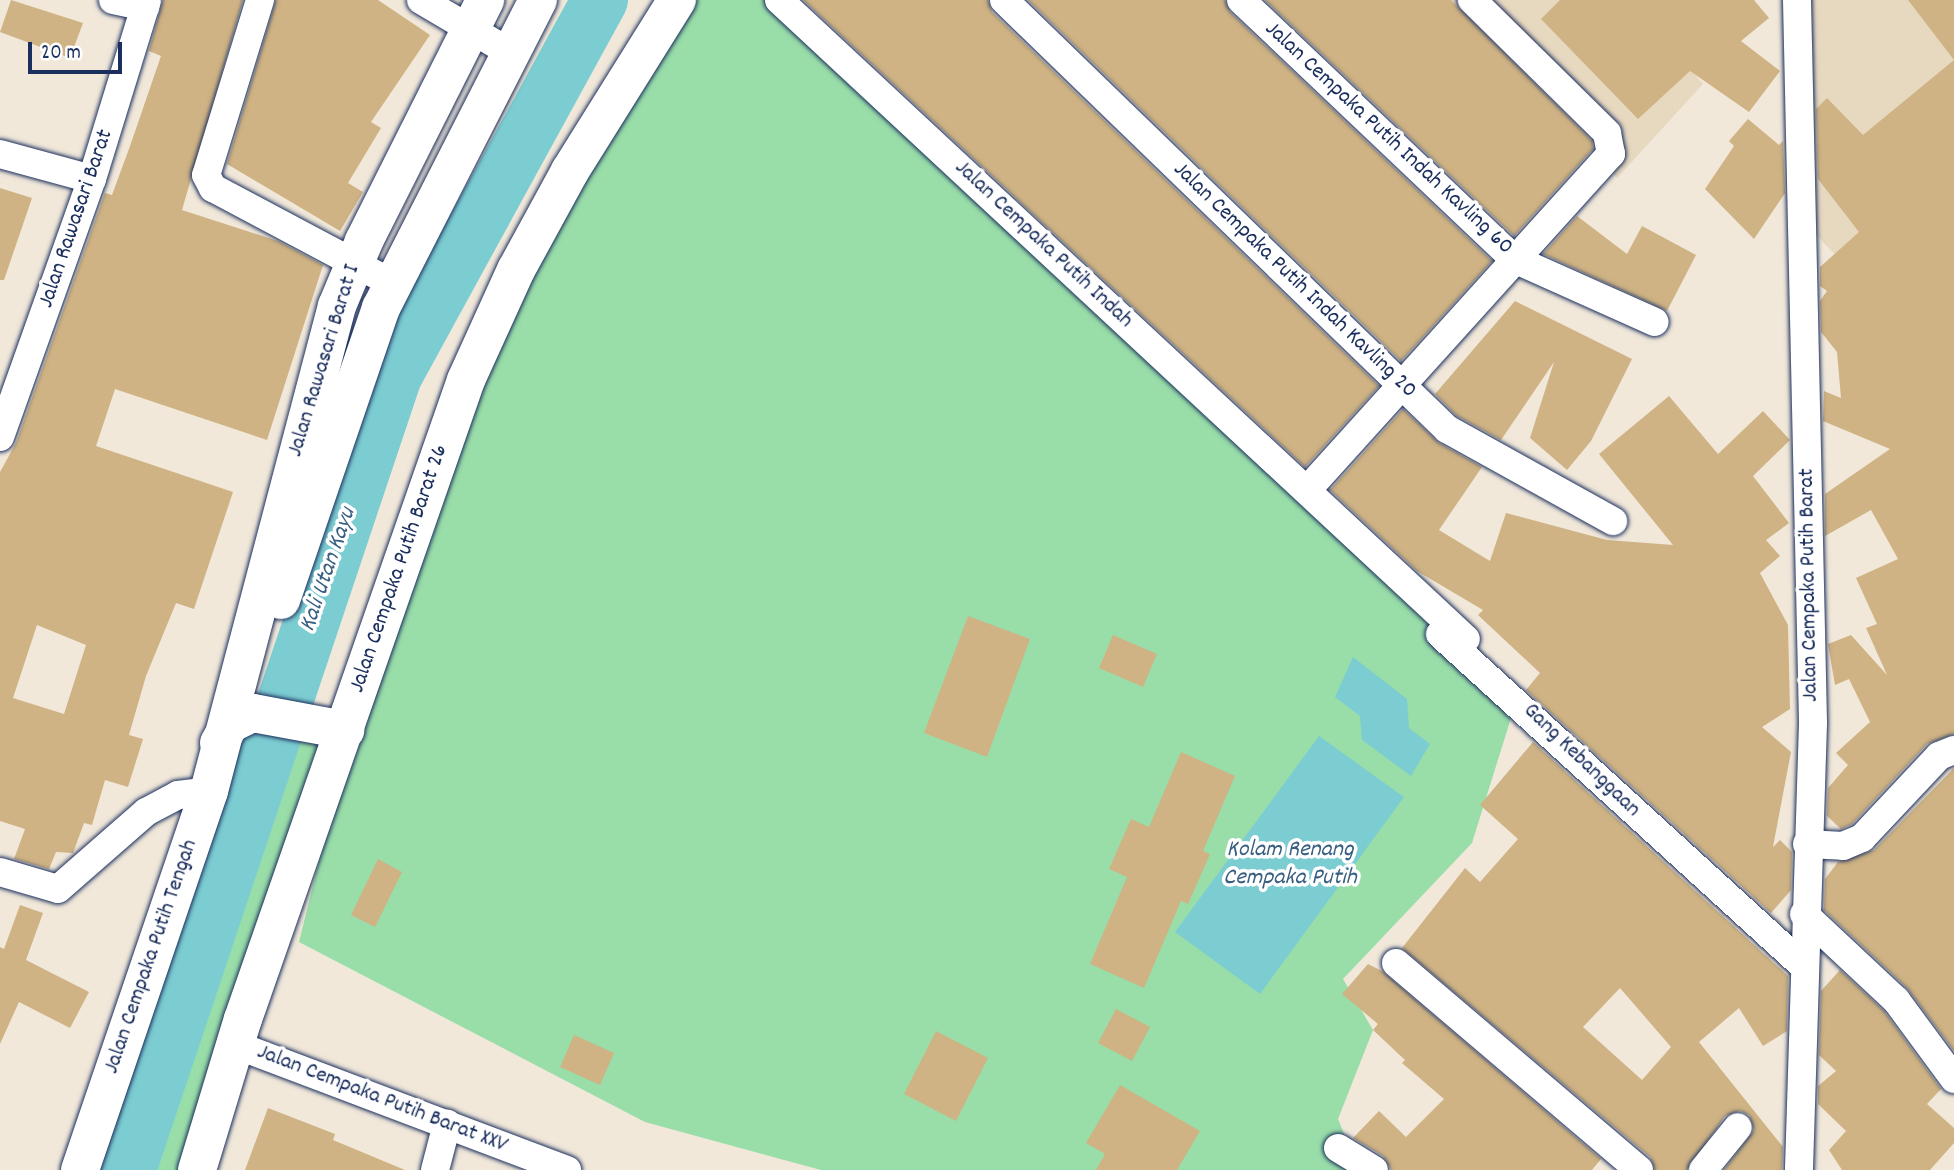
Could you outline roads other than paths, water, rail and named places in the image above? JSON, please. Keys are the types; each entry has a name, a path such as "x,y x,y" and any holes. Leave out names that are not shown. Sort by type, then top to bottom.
{"street":[{"path":"113,0 146,4"},
{"path":"260,0 206,175 213,188 392,283"},
{"path":"421,0 477,15 511,53"},
{"name":"Jalan Rawasari Barat I","path":"219,743 302,491 392,283 538,0"},
{"name":"Jalan Cempaka Putih Barat 26","path":"197,1170 335,728 466,380 564,182 677,0"},
{"name":"Jalan Cempaka Putih Indah","path":"779,0 1308,489 1466,639"},
{"name":"Jalan Cempaka Putih Indah Kavling 20","path":"1004,0 1447,429 1478,449 1613,521"},
{"name":"Jalan Cempaka Putih Indah Kavling 60","path":"1241,0 1514,259 1655,322"},
{"path":"1308,489 1399,383 1607,162 1611,147 1607,134 1472,0"},
{"name":"Jalan Cempaka Putih Barat","path":"1797,0 1813,723 1802,964 1799,1170"},
{"name":"Jalan Rawasari Barat","path":"0,437 11,374 92,179 146,4"},
{"name":"Jalan Rawasari Barat I","path":"260,714 252,688 302,491 355,263 477,15"},
{"path":"0,154 92,179"},
{"name":"Gang Kebanggaan","path":"1372,552 1371,564 1401,600 1523,705 1720,893 1802,964"},
{"path":"219,743 230,724 260,714 335,728"},
{"name":"Jalan Cempaka Putih Tengah","path":"80,1170 209,791 219,743"},
{"path":"1807,844 1843,846 1862,838 1939,756 1954,750"},
{"path":"0,872 58,889 153,807 178,795 209,791"},
{"path":"1804,914 1896,1000 1954,1079"},
{"path":"1396,963 1639,1170"},
{"name":"Jalan Cempaka Putih Barat XXV","path":"236,1045 567,1170"},
{"path":"435,1170 447,1124"},
{"path":"1703,1170 1738,1127"},
{"path":"1338,1148 1374,1170"}],"water":[{"path":"1353,657 1407,699 1409,728 1430,744 1411,776 1362,740 1360,716 1335,697"},
{"name":"Kolam Renang Cempaka Putih","path":"1319,736 1404,797 1260,994 1175,932"}],"waterway":[{"name":"Kali Utan Kayu","path":"128,1170 394,376 600,0"}]}
